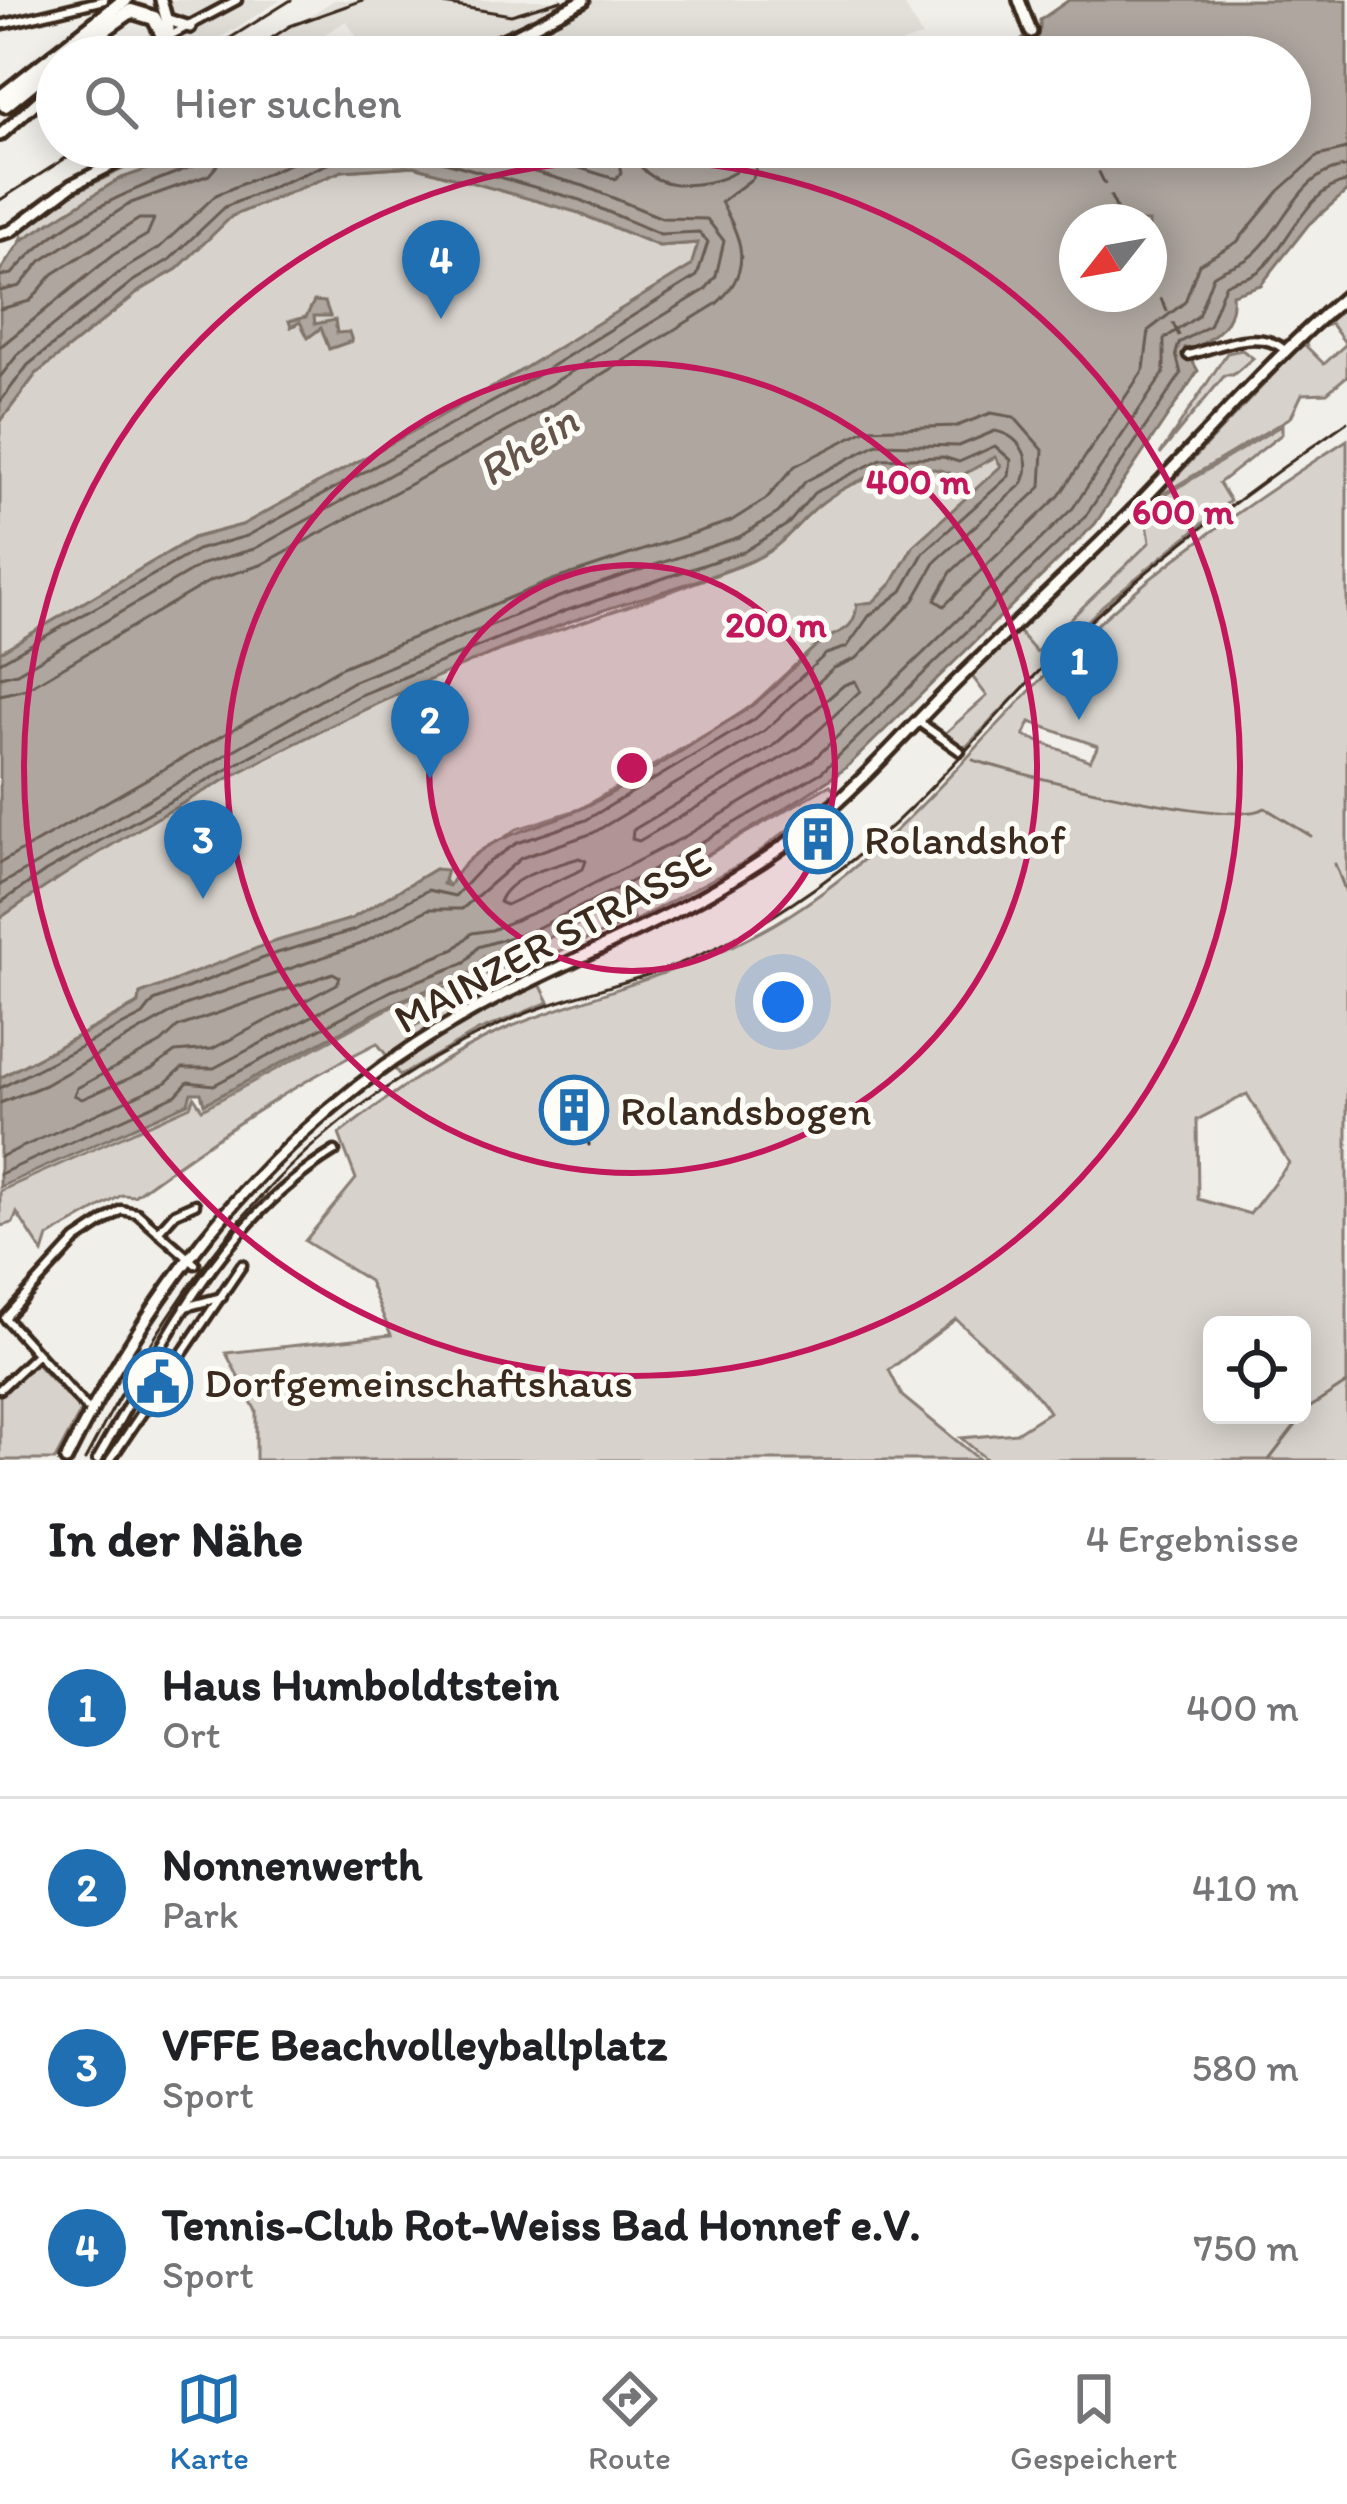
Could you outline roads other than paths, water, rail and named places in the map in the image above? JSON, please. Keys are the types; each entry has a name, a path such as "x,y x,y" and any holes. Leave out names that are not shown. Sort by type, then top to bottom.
{"highway":[{"path":"83,36 125,0"},
{"path":"87,36 136,0"},
{"path":"92,36 131,11 154,18 163,36"},
{"path":"0,85 36,68"},
{"path":"2,104 36,76"}],"main road":[{"path":"161,0 170,29 166,36"},
{"path":"513,36 584,0"},
{"path":"1018,0 1031,32"},
{"path":"164,16 173,25 196,24"},
{"path":"0,135 36,102"},
{"path":"1,237 49,200 108,168"},
{"name":"MAINZER STRASSE","path":"66,1460 125,1346 273,1160 404,1054 502,994 746,872 836,803 1124,519 1285,350 1347,295"}],"street":[{"path":"0,25 104,0"},
{"path":"170,36 236,0"},
{"path":"1189,356 1260,339 1285,350"},
{"path":"918,721 960,751"},
{"path":"97,1460 206,1272 293,1179 334,1151"},
{"path":"158,1232 175,1213 195,1204"},
{"path":"90,1412 5,1318 74,1242 124,1209 134,1210 190,1260"},
{"path":"110,1460 242,1264"},
{"path":"181,1309 222,1298"},
{"path":"0,1389 35,1355"}],"water":[{"name":"Rhein","path":"1069,0 1347,0 1347,191 1309,224 1261,285 1232,294 1230,314 1220,330 1187,351 1198,371 1095,524 848,766 779,812 606,910 510,953 484,957 476,971 396,1002 204,1104 201,1093 191,1093 188,1103 0,1187 0,1078 139,1004 140,994 270,943 351,919 435,869 447,870 443,884 449,886 475,855 491,845 581,809 662,763 752,706 817,645 848,627 857,604 873,602 892,583 914,545 1001,466 995,457 959,477 907,468 854,483 823,502 760,557 564,624 345,719 134,831 0,918 0,652 193,538 242,525 499,384 691,266 698,243 659,246 576,212 421,168 1311,168 1311,36 1028,36 1040,29 1040,20"},
{"path":"151,168 385,168 342,171 232,216 177,269 141,290 36,374 0,422 0,271 21,241 119,179"},
{"path":"314,301 325,302 330,316 314,316 315,324 335,320 337,333 349,332 352,341 329,349 321,328 308,338 300,322 291,327 289,321 306,317"}],"waterway":[{"path":"973,760 1170,806 1245,813 1265,808 1311,836"},
{"path":"1335,864 1347,895"},
{"path":"1269,1460 1309,1408 1347,1383"}],"railway":[{"path":"234,36 291,0"},
{"path":"275,36 363,0"},
{"path":"418,0 511,15 561,0"},
{"path":"494,36 538,16"},
{"path":"0,200 50,168"},
{"path":"85,1460 125,1386 213,1253 318,1140 380,1092 449,1049 527,1013 688,960 797,900 900,818 1040,670 1135,582 1347,422"},
{"path":"587,1134 589,1145"}],"place":[{"name":"Tennis-Club Rot-Weiss Bad Honnef e.V.","path":"441,319"},
{"name":"Haus Humboldtstein","path":"1079,720"},
{"name":"Nonnenwerth","path":"430,779"},
{"name":"Rolandshof","path":"818,839"},
{"name":"VFFE Beachvolleyballplatz","path":"203,899"},
{"name":"Rolandsbogen","path":"574,1110"},
{"name":"Dorfgemeinschaftshaus","path":"158,1382"}]}
